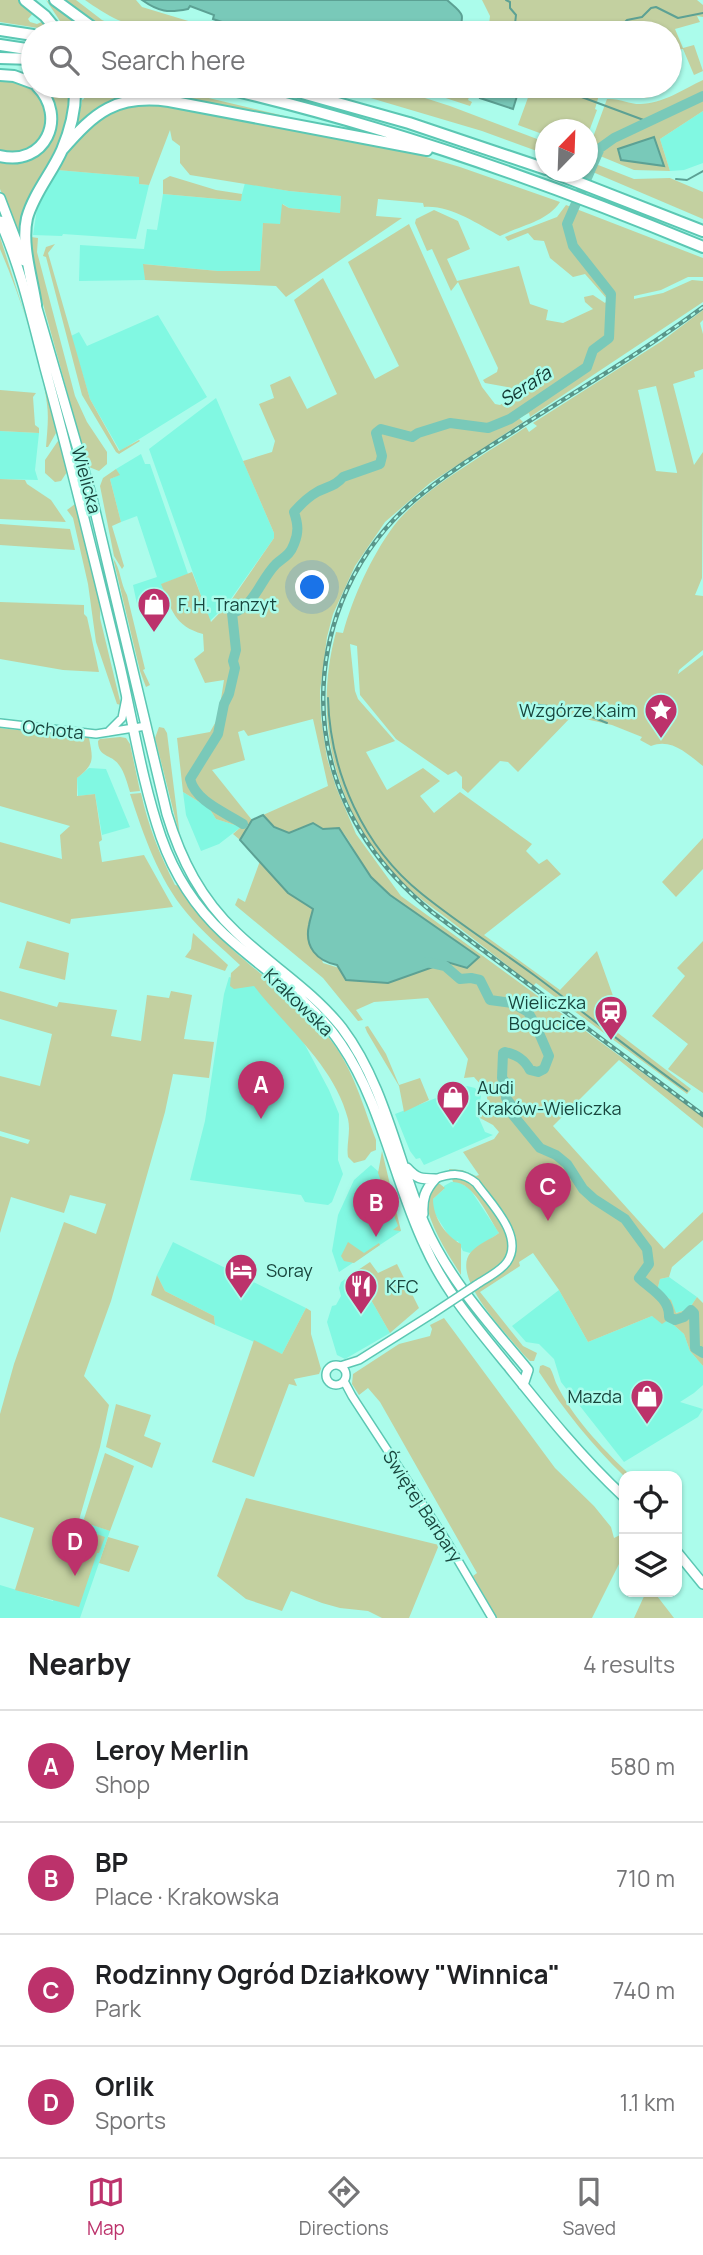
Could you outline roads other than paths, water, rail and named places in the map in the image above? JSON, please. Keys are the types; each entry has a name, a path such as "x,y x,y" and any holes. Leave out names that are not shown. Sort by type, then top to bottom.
{"highway":[{"path":"25,0 49,21"},
{"path":"55,0 84,21"},
{"path":"0,30 21,34"},
{"path":"0,45 21,48"},
{"path":"0,58 21,59"},
{"path":"0,75 21,79"},
{"path":"0,156 13,158 27,155 39,147 48,135 52,117 50,104 46,98"},
{"path":"36,305 26,246 27,218 62,150 72,120 75,98"},
{"path":"262,98 368,125 469,157 703,247"},
{"path":"320,98 409,123 535,166"},
{"path":"62,150 101,110 129,100 154,99 469,157"},
{"path":"581,182 703,231"}],"main road":[{"name":"Wielicka","path":"0,198 13,229 87,479 156,767"},
{"name":"Wielicka","path":"0,221 12,248 54,398 126,694"},
{"name":"Krakowska","path":"126,694 159,833 179,878 211,921 317,1014 343,1047 366,1088 407,1204 432,1261 463,1310 568,1441 619,1492"},
{"name":"Krakowska","path":"156,767 174,838 197,886 237,933 309,994 341,1027 368,1070 424,1223 453,1276 528,1370 523,1385"},
{"path":"402,1162 416,1178 435,1179"},
{"path":"424,1223 423,1200 426,1190 435,1179"},
{"path":"682,1558 701,1583"}],"street":[{"name":"Ochota","path":"106,733 121,721 126,694"},
{"name":"Ochota","path":"0,723 106,733 146,726"},
{"path":"359,1360 342,1380 328,1381 326,1373 332,1366 359,1360 507,1262 512,1246 510,1232 476,1183 469,1177 450,1174 435,1179"},
{"name":"Świętej Barbary","path":"341,1366 342,1380 446,1540 492,1618"}],"waterway":[{"path":"506,0 510,2 510,8 516,15 515,21"},
{"path":"626,21 642,17 656,7 678,18 703,13"},
{"name":"Serafa","path":"243,824 205,800 198,794 190,779 218,734 224,704 229,694 236,650 232,613 246,605 270,570 291,551 297,532 294,512 311,496 343,477 380,464 382,456 376,433 381,429 412,437 450,423 488,428 510,419 587,367 593,350 609,338 611,294 573,246 567,224 600,148 614,138 703,96"},
{"path":"584,98 649,122"},
{"path":"676,179 687,180 703,171"},
{"path":"328,698 330,726 343,780 367,831 401,875 436,905 534,975 687,1091"},
{"path":"532,704 572,709 607,723"},
{"name":"Serafa","path":"427,962 445,966 460,979 480,980 490,1000 512,1003 528,1012 533,1028 539,1033 549,1056 544,1069 538,1072 530,1070 517,1056 503,1053 502,1078 508,1086 506,1098 513,1107 513,1115 540,1148 556,1155 567,1164 583,1189 625,1219 647,1249 649,1264 639,1278 667,1305 669,1317 675,1320 684,1317 691,1310 694,1313 695,1348 703,1353"}],"railway":[{"path":"703,307 453,471 393,520 355,573 342,602 332,632 323,696 325,729 338,783 360,831 392,874 432,912 703,1115"}],"place":[{"name":"F. H. Tranzyt","path":"154,634"},
{"name":"Wzgórze Kaim","path":"661,740"},
{"name":"Wieliczka Bogucice","path":"611,1042"},
{"name":"Leroy Merlin","path":"261,1119"},
{"name":"Audi Kraków-Wieliczka","path":"453,1127"},
{"name":"Rodzinny Ogród Działkowy \"Winnica\"","path":"548,1221"},
{"name":"BP","path":"376,1237"},
{"name":"Soray","path":"241,1300"},
{"name":"KFC","path":"361,1316"},
{"name":"Mazda","path":"647,1426"},
{"name":"Orlik","path":"75,1576"}]}
